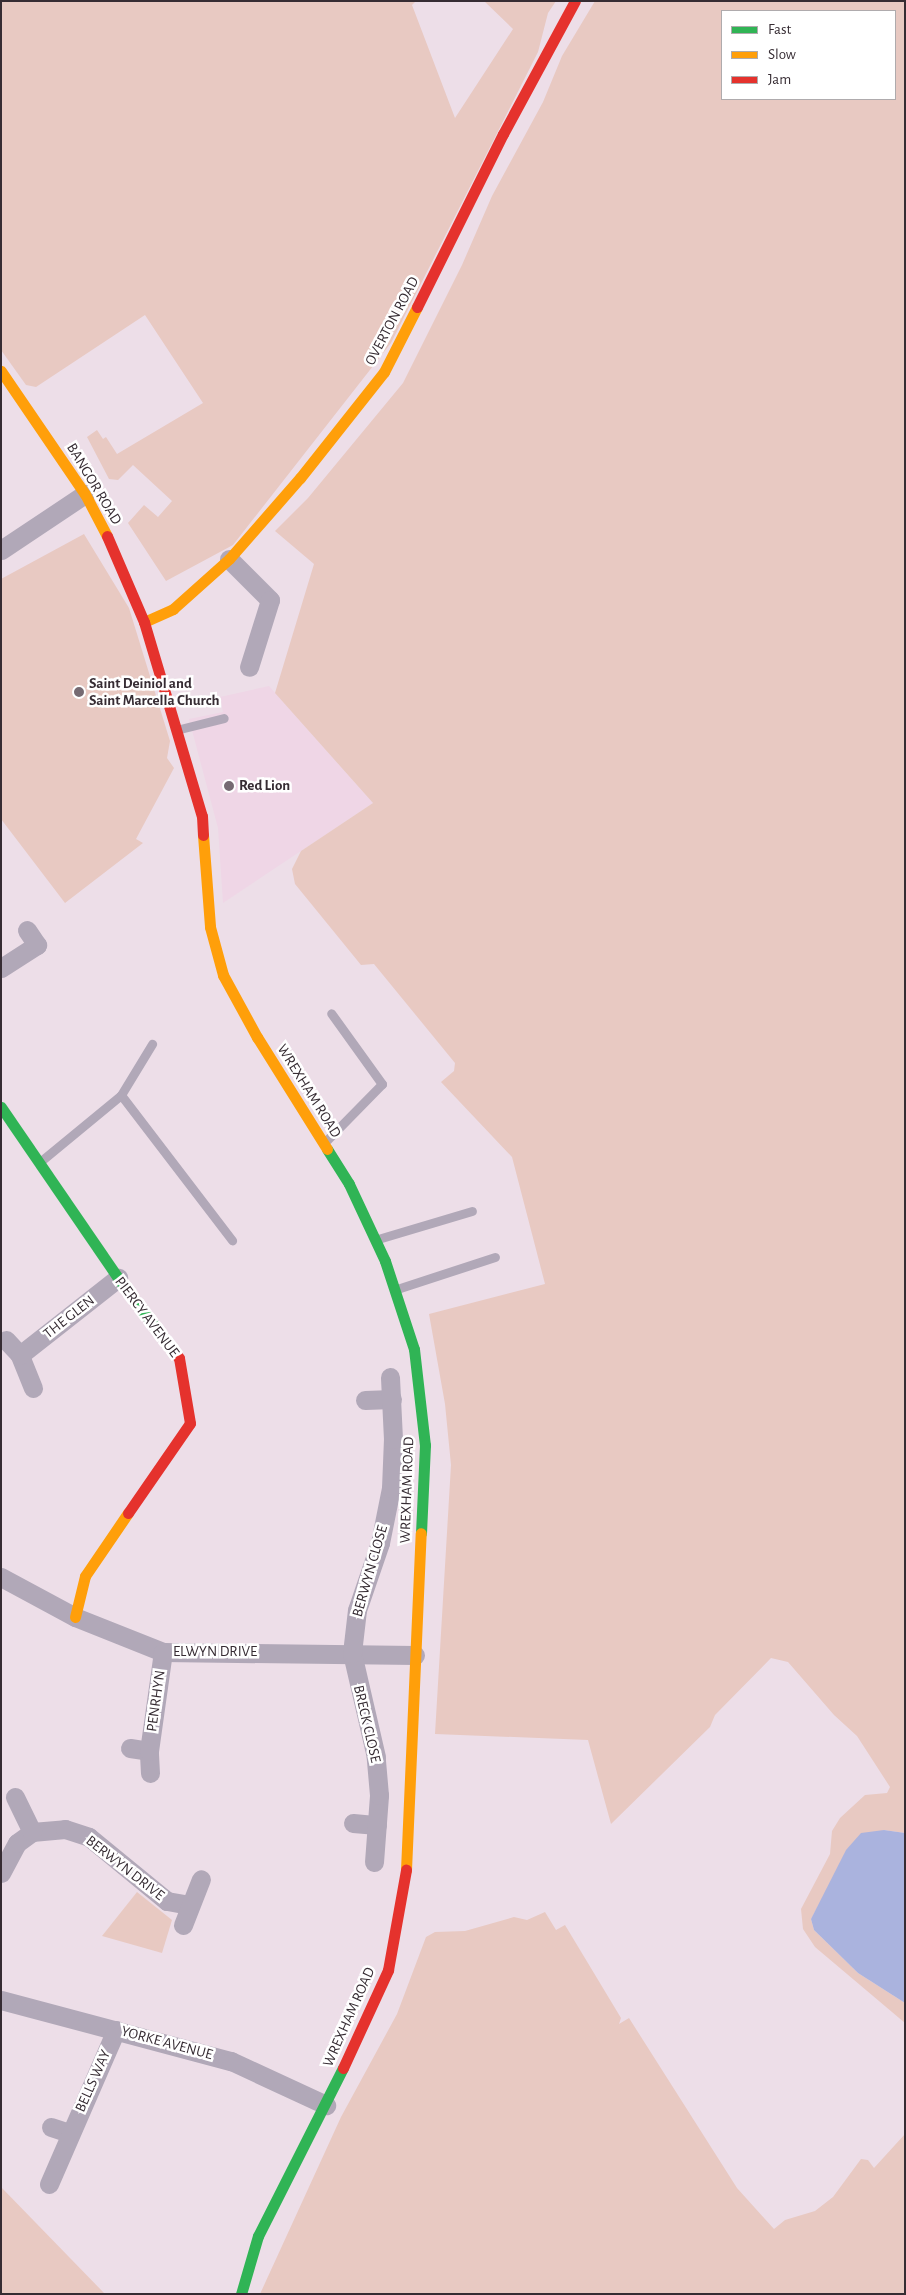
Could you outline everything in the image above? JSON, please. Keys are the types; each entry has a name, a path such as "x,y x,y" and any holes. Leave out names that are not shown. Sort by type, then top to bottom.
{"main road":[{"name":"OVERTON ROAD","path":"144,622 172,609 229,559 300,478 384,372 503,134 574,1"},
{"name":"BANGOR ROAD","path":"1,371 85,494 116,552 144,622"},
{"name":"WREXHAM ROAD","path":"144,622 202,816 210,926 223,975 257,1037 350,1184 375,1239 414,1349 425,1445 405,1886 388,1970 326,2105 258,2236 240,2294"},
{"name":"PIERCY AVENUE","path":"4,1117 41,1161 118,1278 179,1358 190,1423 85,1576 75,1617"}],"street":[{"path":"1,550 85,494"},
{"path":"229,559 276,599 249,667"},
{"path":"1,968 37,945 27,930"},
{"name":"THE GLEN","path":"20,1356 118,1278"},
{"path":"6,1340 20,1356 33,1388"},
{"name":"BERWYN CLOSE","path":"352,1653 357,1610 380,1543 391,1488 392,1400 390,1377"},
{"path":"365,1400 392,1400"},
{"name":"ELWYN DRIVE","path":"1,1577 75,1617 163,1652 415,1655"},
{"name":"PENRHYN","path":"150,1773 149,1751 163,1652"},
{"name":"BRECK CLOSE","path":"352,1653 376,1757 377,1825 374,1862"},
{"name":"PENRHYN","path":"130,1748 149,1751"},
{"path":"1,1872 17,1843 32,1832 15,1797"},
{"path":"353,1823 377,1825"},
{"name":"BERWYN DRIVE","path":"32,1832 65,1829 89,1837 167,1901 189,1905"},
{"path":"183,1925 189,1905 201,1879"},
{"name":"YORKE AVENUE","path":"1,2000 231,2061 326,2105"},
{"name":"BELLS WAY","path":"48,2184 116,2030"},
{"path":"51,2127 70,2133"}],"lane":[{"path":"177,730 224,718"},
{"path":"324,1143 382,1084 331,1013"},
{"path":"41,1161 120,1095 152,1044"},
{"path":"120,1095 232,1240"},
{"path":"375,1239 472,1210"},
{"path":"394,1290 495,1257"}],"shaded area":[{"path":"1,1 416,1 412,5 455,118 513,29 484,1 556,1 548,13 538,52 391,343 233,545 166,581 128,523 144,505 158,517 172,501 133,465 118,480 109,479 87,437 97,430 103,439 106,437 117,454 203,403 145,315 36,387 26,385 1,350"},
{"path":"595,1 905,1 905,1833 884,1830 828,1888 811,1919 814,1930 858,1973 905,2003 905,2023 815,1947 803,1929 801,1909 830,1854 832,1831 840,1818 865,1795 887,1793 890,1787 857,1736 834,1715 788,1662 771,1658 715,1715 710,1727 611,1824 588,1740 435,1734 451,1465 445,1404 429,1314 545,1284 512,1157 441,1082 454,1071 455,1063 374,964 361,965 295,884 292,869 301,851 373,803 275,693 314,564 275,531 308,498 403,383 462,265 492,196 543,102 562,56"},
{"path":"84,534 129,608 170,741 167,758 174,768 136,839 143,843 65,903 1,819 1,579"},
{"path":"269,686 373,803 223,903 218,828 189,719 223,712 220,697"},
{"path":"137,1892 172,1920 162,1953 102,1936"},
{"path":"545,1912 556,1930 565,1925 621,2018 619,2024 629,2018 737,2188 774,2229 785,2220 815,2211 833,2197 861,2159 868,2160 874,2168 905,2134 905,2294 260,2294 341,2117 397,2014 426,1937 435,1932 465,1931 514,1917 527,1920"},
{"path":"1,2187 105,2294 1,2294"}],"water":[{"path":"884,1830 905,1833 905,2003 858,1973 814,1930 811,1919 846,1850 861,1833"}],"traffic: fast":[{"path":"1,1107 118,1278 167,1343"},
{"path":"327,1149 349,1184 385,1261 414,1349 425,1445 421,1533"},
{"path":"241,2294 258,2236 343,2068"}],"traffic: slow":[{"path":"144,622 173,609 229,559 300,478 384,372 417,307"},
{"path":"1,371 85,494 107,536"},
{"path":"203,835 210,927 223,975 257,1037 327,1149"},
{"path":"75,1617 85,1576 128,1513"},
{"path":"406,1870 421,1533"}],"traffic: jam":[{"path":"417,307 503,134 575,1"},
{"path":"107,536 144,622 202,816 203,835"},
{"path":"128,1513 190,1423 179,1358 167,1343"},
{"path":"343,2068 388,1970 406,1870"}],"place":[{"name":"Saint Deiniol and Saint Marcella Church","path":"79,692"},
{"name":"Red Lion","path":"229,786"}]}
